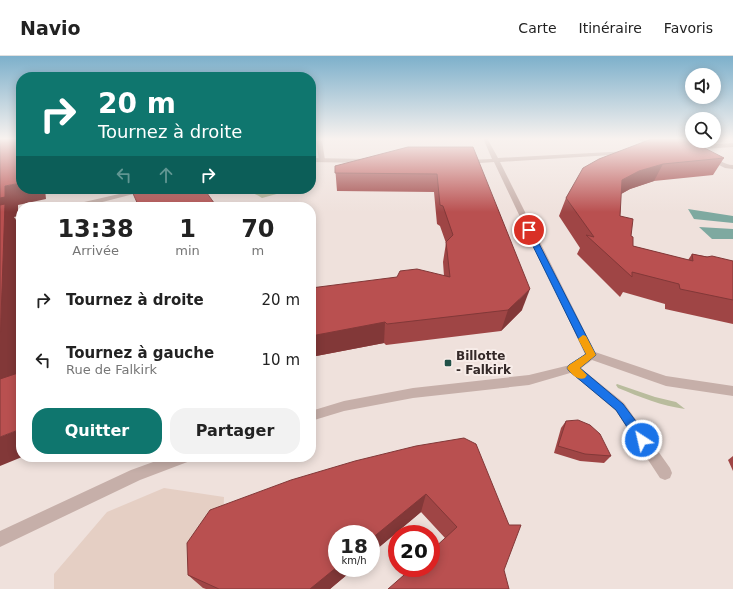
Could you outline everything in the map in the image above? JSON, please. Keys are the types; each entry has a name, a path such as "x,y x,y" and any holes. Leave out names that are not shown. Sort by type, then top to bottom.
{"street":[{"path":"496,163 591,355 666,381 733,391"},
{"path":"718,163 727,167 733,167"},
{"path":"97,202 129,194"},
{"path":"0,224 16,221"},
{"path":"316,414 344,406 413,393 529,380 572,368 591,355"},
{"path":"572,368 620,407 666,473"},
{"path":"0,539 136,475 171,462"}],"green space":[{"path":"253,194 277,194 262,198"},
{"path":"617,384 655,397 676,402 685,409 668,406 643,398 618,388 616,385"}],"shaded area":[{"path":"164,488 224,497 223,527 203,588 206,589 54,589 54,574 107,512"}],"water":[{"path":"688,209 733,216 733,223 694,219"},
{"path":"699,227 733,229 733,239 712,239"}],"building":[{"path":"0,163 16,163 16,184 5,186 5,197 0,198"},
{"path":"347,163 479,163 530,289 508,310 387,324 385,322 316,335 316,287 397,277 400,271 417,269 450,277 446,242 453,235 443,206 440,205 437,174 335,173 335,166"},
{"path":"592,163 674,163 663,164 639,171 622,180 620,216 633,219 631,236 633,237 633,246 693,261 692,254 707,257 712,256 733,261 733,300 680,289 679,284 632,272 632,277 586,235 594,237 566,198 583,168"},
{"path":"133,194 208,194 213,202 137,202"},
{"path":"5,204 0,346 0,205"},
{"path":"16,374 16,431 0,437 0,379"},
{"path":"578,420 590,425 600,434 611,456 585,454 558,446 566,421"},
{"path":"464,438 476,444 509,525 521,525 504,570 509,589 388,589 402,577 440,577 440,543 457,527 426,494 380,532 380,525 328,525 328,574 310,589 219,589 188,575 187,543 210,510 291,480 355,461 416,446"}],"slow traffic":[{"path":"582,375 572,368 591,355 583,339"}],"place":[{"name":"Billotte - Falkirk","path":"448,363"}],"route":[{"path":"529,230 591,355 572,368 620,407 642,440"}]}
